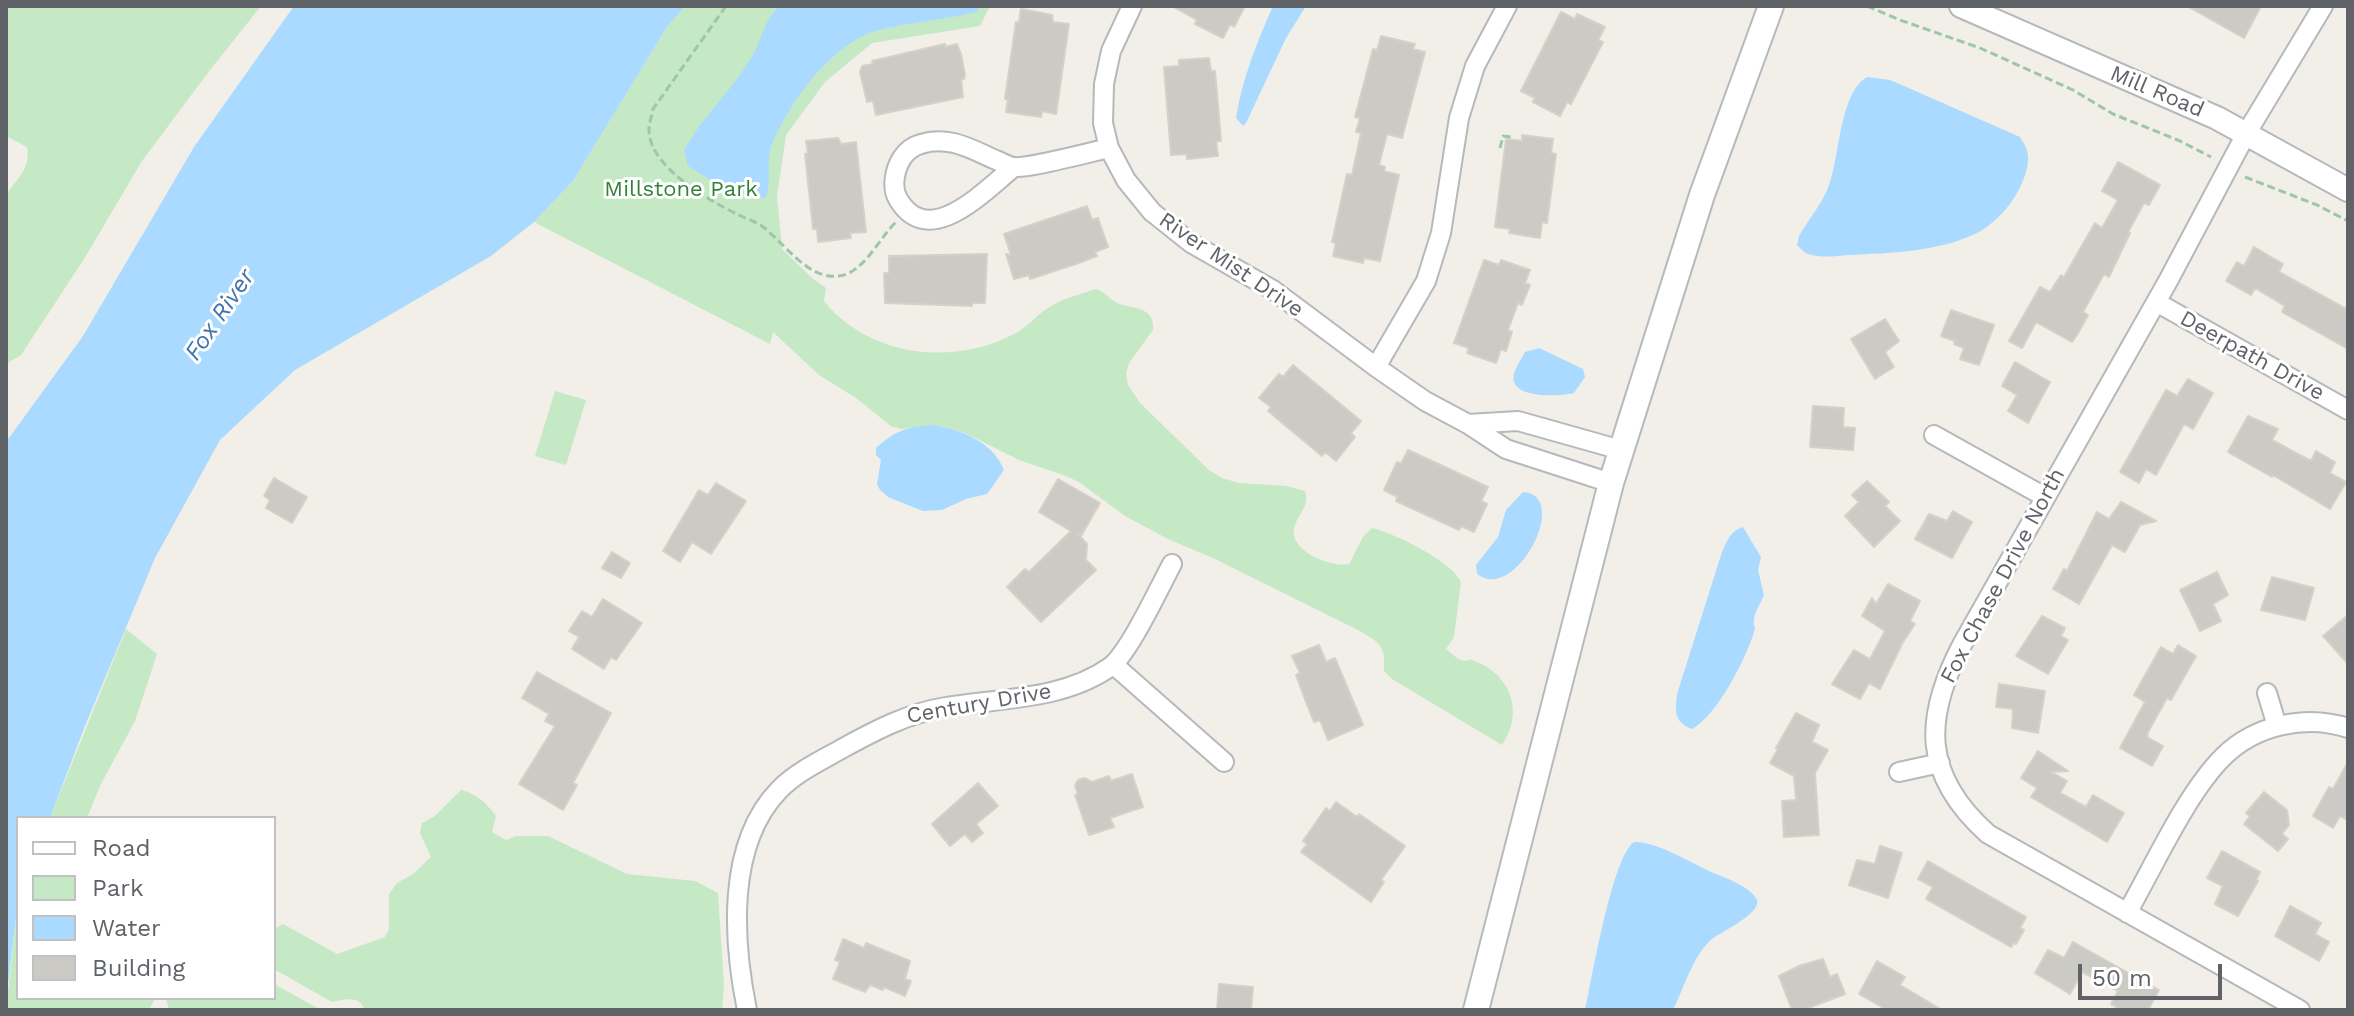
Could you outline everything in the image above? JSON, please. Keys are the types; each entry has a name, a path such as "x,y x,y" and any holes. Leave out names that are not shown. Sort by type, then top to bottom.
{"main road":[{"path":"1476,1010 1611,483 1702,195 1771,6"}],"street":[{"name":"River Mist Drive","path":"1132,6 1111,51 1104,84 1103,123 1109,148 1126,180 1152,212 1191,243 1273,290 1425,401 1506,449 1611,483"},
{"path":"1376,367 1426,281 1441,233 1459,118 1475,66 1507,6"},
{"name":"Mill Road","path":"1961,6 2217,118 2348,190"},
{"name":"Fox Chase Drive North","path":"2300,1010 1988,834 1966,815 1952,795 1940,763 1935,721 1945,680 2246,134 2323,6"},
{"path":"1014,167 954,142 935,139 915,145 903,156 895,175 895,196 906,210 922,218 937,219 957,212 1014,167 1109,148"},
{"name":"Deerpath Drive","path":"2156,302 2348,410"},
{"path":"1468,424 1518,421 1621,450"},
{"path":"1934,435 2045,497"},
{"path":"1172,564 1114,665 1224,762"},
{"name":"Century Drive","path":"747,1010 741,981 736,917 740,871 755,827 779,790 816,764 896,720 944,707 1028,697 1061,689 1091,680 1114,665"},
{"path":"2267,693 2277,726"},
{"path":"2127,913 2207,776 2225,755 2247,738 2277,726 2310,720 2348,728"},
{"path":"1899,772 1940,763"}],"path":[{"path":"726,6 653,109 649,129 660,158 708,199 757,223 806,267 826,276 842,276 855,269 906,210"},
{"path":"1867,6 1980,48 2073,90 2113,114 2216,159"},
{"path":"1500,148 1503,136 1512,140"},
{"path":"2244,177 2317,205 2348,221"}],"green space":[{"path":"6,6 261,6 142,161 84,259 21,355 6,364 6,196 25,168 28,155 27,147 6,136"},
{"name":"Millstone Park","path":"685,6 990,6 980,26 872,43 825,82 786,135 777,196 782,249 826,288 824,301 843,320 888,345 914,351 940,353 992,344 1020,331 1057,303 1096,289 1119,304 1147,313 1153,322 1153,330 1129,363 1126,373 1128,385 1140,403 1209,470 1222,478 1305,491 1305,506 1294,528 1294,536 1304,551 1332,563 1349,564 1363,537 1372,528 1422,549 1456,574 1461,582 1454,637 1446,649 1460,659 1472,660 1488,668 1506,686 1513,708 1509,733 1502,745 1392,679 1384,671 1380,646 1360,631 1170,540 1125,516 1066,476 1019,460 965,433 945,427 934,425 902,429 891,426 856,398 819,375 773,332 770,344 534,222 573,181 667,27"},
{"path":"555,391 586,400 566,465 535,456"},
{"path":"126,629 157,654 135,721 100,786 88,816 51,816"},
{"path":"461,790 489,807 496,816 492,832 506,840 516,836 548,836 627,874 695,881 718,893 724,987 722,1010 365,1010 355,1000 332,1002 276,970 276,928 283,924 337,954 385,937 389,929 389,894 397,883 413,874 431,857 420,833 422,823 435,816"},
{"path":"16,920 16,1000 154,1000 149,1010 6,1010"},
{"path":"276,985 321,1010 169,1010 166,1000 276,1000"}],"water":[{"name":"Fox River","path":"294,6 685,6 667,27 573,181 534,222 491,256 295,370 220,440 155,558 51,816 16,816 16,918 6,1001 6,442 83,336 194,147"},
{"path":"780,6 980,6 976,12 879,30 845,47 829,60 801,93 780,128 769,157 765,198 755,197 725,187 688,166 684,151 748,63 768,21"},
{"path":"1273,6 1306,6 1286,38 1243,126 1236,118 1242,89"},
{"path":"1867,77 1890,80 2020,137 2027,152 2026,172 2021,186 1999,217 1977,233 1962,239 1914,250 1821,256 1807,254 1797,245 1799,236 1828,188 1851,97"},
{"path":"1539,348 1583,369 1585,377 1574,393 1532,394 1514,382 1515,371 1525,352"},
{"path":"934,425 975,439 999,460 1004,470 987,494 942,510 923,511 888,497 880,490 877,484 881,460 876,455 876,448 902,430"},
{"path":"1523,492 1537,498 1542,510 1533,545 1522,562 1508,574 1492,579 1477,574 1476,565 1498,537 1506,510"},
{"path":"1743,527 1761,557 1758,570 1764,595 1755,616 1751,641 1738,670 1711,712 1692,729 1677,716 1677,694 1722,552 1732,534"},
{"path":"1634,842 1662,848 1736,882 1754,895 1757,905 1747,916 1705,946 1673,1010 1585,1010 1618,870"}],"building":[{"path":"1172,6 1245,6 1234,27 1230,24 1223,38 1195,24 1197,20"},
{"path":"2187,6 2261,6 2244,38"},
{"path":"1021,9 1052,15 1053,22 1069,24 1056,114 1042,111 1041,117 1006,112 1008,99 1005,99 1016,22 1019,22"},
{"path":"1561,12 1575,19 1577,14 1605,27 1598,40 1603,42 1571,104 1567,102 1560,116 1533,102 1535,98 1521,91"},
{"path":"1381,36 1415,44 1413,49 1425,52 1402,138 1387,134 1379,165 1385,167 1384,171 1399,175 1380,261 1364,258 1363,263 1333,256 1336,243 1332,242 1347,174 1352,175 1361,133 1356,132 1360,118 1355,117 1373,49 1377,50"},
{"path":"945,44 945,47 957,44 961,54 965,75 961,80 963,97 876,115 873,101 867,102 860,72 862,66"},
{"path":"1209,58 1211,71 1215,71 1221,141 1216,141 1218,156 1187,159 1187,154 1171,155 1164,67 1179,66 1179,60"},
{"path":"1522,135 1553,139 1551,153 1556,154 1547,223 1542,222 1540,238 1509,233 1510,229 1495,227 1506,139 1522,141"},
{"path":"838,138 841,144 856,142 866,232 850,233 851,238 818,242 817,229 813,229 806,141"},
{"path":"2118,162 2160,185 2149,205 2144,203 2109,277 2104,274 2083,312 2088,315 2077,335 2072,342 2036,322 2022,348 2009,341 2040,287 2050,292 2061,275 2064,277 2095,223 2102,228 2118,200 2102,191"},
{"path":"1087,206 1092,220 1098,218 1108,247 1095,252 1097,256 1076,264 1030,279 1029,275 1014,279 1004,234"},
{"path":"2254,247 2283,264 2279,272 2348,310 2348,349 2282,312 2285,306 2255,288 2251,295 2226,281 2237,262 2244,266"},
{"path":"987,254 985,303 972,303 972,306 885,303 884,273 889,273 889,256"},
{"path":"1484,260 1499,265 1501,260 1530,270 1525,283 1530,285 1522,305 1518,303 1508,330 1512,332 1506,351 1501,349 1496,363 1467,353 1469,348 1454,343"},
{"path":"1951,310 1994,325 1979,365 1960,359 1964,348 1941,336"},
{"path":"1885,319 1899,341 1885,352 1894,367 1875,379 1851,339"},
{"path":"2015,362 2050,382 2028,423 2008,411 2017,395 2002,386"},
{"path":"1293,365 1361,421 1351,433 1355,437 1336,461 1325,452 1322,456 1268,411 1271,407 1259,398 1279,374 1283,377"},
{"path":"2188,379 2213,393 2193,429 2184,424 2156,475 2146,469 2139,483 2120,472 2166,390 2177,396"},
{"path":"1813,406 1844,408 1843,427 1855,428 1853,450 1810,447"},
{"path":"2248,416 2278,429 2272,440 2311,461 2316,451 2335,462 2330,473 2346,482 2330,509 2228,452"},
{"path":"1408,450 1488,487 1481,501 1487,504 1474,532 1461,526 1459,530 1396,501 1398,497 1384,490 1397,462 1401,464"},
{"path":"274,478 307,497 292,523 266,508 270,500 264,496"},
{"path":"1058,479 1100,503 1081,536 1078,534 1087,544 1086,560 1096,570 1041,622 1007,587 1025,569 1029,572 1071,531 1039,512"},
{"path":"1867,481 1889,502 1885,506 1900,521 1874,547 1845,516 1859,502 1852,495"},
{"path":"716,483 746,501 711,554 692,542 680,562 663,551 699,490 708,495"},
{"path":"2121,502 2156,521 2140,525 2125,552 2112,545 2079,604 2053,589 2064,569 2067,571 2097,512 2109,519"},
{"path":"1953,511 1972,522 1952,558 1915,539 1929,514 1947,521"},
{"path":"612,552 630,563 621,578 602,568"},
{"path":"2217,572 2228,595 2213,604 2221,621 2200,631 2180,590"},
{"path":"2272,577 2314,588 2305,620 2261,610"},
{"path":"1888,584 1920,601 1910,621 1915,624 1880,689 1869,683 1860,699 1832,684 1854,650 1870,659 1885,631 1862,616 1872,598 1876,604"},
{"path":"603,599 642,623 616,660 611,657 604,669 572,649 579,637 569,631 582,611 592,617"},
{"path":"2348,615 2348,664 2323,636"},
{"path":"2042,616 2065,628 2061,636 2068,640 2048,674 2016,656"},
{"path":"1319,645 1326,662 1335,658 1363,725 1328,740 1320,720 1314,722 1292,656"},
{"path":"2178,645 2196,656 2148,732 2147,737 2163,746 2152,766 2120,748 2145,702 2134,695 2161,647 2173,654"},
{"path":"537,672 611,713 573,783 577,785 563,810 519,784 555,726 545,721 549,714 522,698"},
{"path":"1999,684 2045,691 2038,733 2012,728 2013,709 1996,707"},
{"path":"1796,713 1819,725 1812,742 1828,750 1815,773 1819,835 1784,837 1782,801 1796,800 1794,776 1770,763"},
{"path":"2038,751 2068,771 2051,772 2067,781 2060,793 2086,807 2093,795 2124,813 2107,842 2031,797 2037,788 2021,778"},
{"path":"2348,762 2348,820 2340,816 2333,828 2313,816"},
{"path":"1132,774 1143,807 1110,818 1114,827 1089,835 1075,795 1078,794 1075,786 1078,780 1085,778 1092,782 1109,776 1111,781"},
{"path":"978,783 998,806 976,824 983,833 972,842 965,834 950,846 932,824"},
{"path":"2264,792 2287,810 2289,825 2282,834 2288,839 2278,851 2244,824 2250,816 2246,813"},
{"path":"1336,802 1405,846 1381,880 1384,882 1371,902 1301,852 1307,844 1303,841 1326,808 1330,811"},
{"path":"1880,846 1902,853 1888,898 1849,885 1857,860 1875,864"},
{"path":"2222,851 2260,872 2238,916 2215,904 2223,886 2207,878"},
{"path":"1928,861 2026,917 2020,928 2024,930 2016,944 2013,943 2011,947 1926,899 1933,887 1918,879"},
{"path":"2290,906 2321,923 2315,934 2329,942 2319,961 2275,936"},
{"path":"843,939 864,948 866,943 910,961 905,979 911,981 905,996 870,985 865,992 833,979 840,962 835,960"},
{"path":"2073,942 2159,990 2148,1010 2122,1010 2111,1004 2118,991 2082,972 2070,994 2035,973 2048,950 2064,958"},
{"path":"1823,959 1830,977 1837,974 1845,994 1803,1010 1792,1010 1779,976"},
{"path":"1877,961 1905,977 1900,985 1942,1010 1887,1010 1859,994"},
{"path":"1219,984 1253,987 1251,1010 1217,1010"}]}
